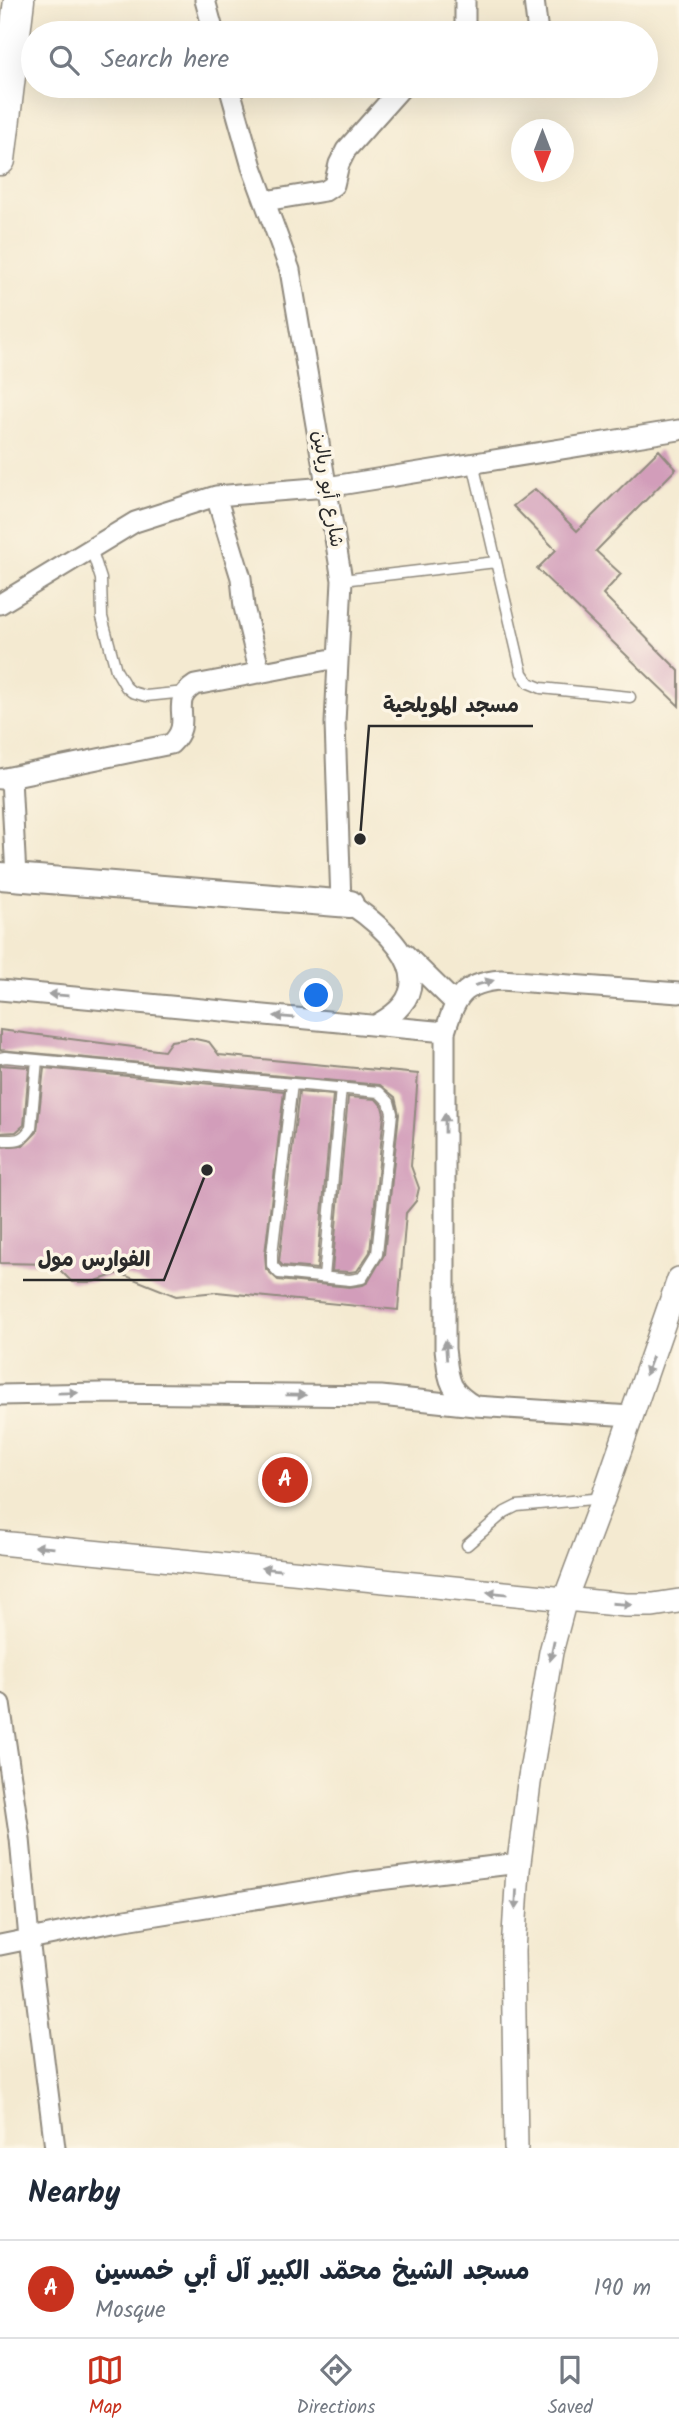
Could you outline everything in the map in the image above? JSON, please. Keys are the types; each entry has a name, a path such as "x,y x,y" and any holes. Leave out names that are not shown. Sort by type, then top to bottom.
{"main road":[{"path":"0,160 19,0"},
{"path":"8,877 346,903"}],"street":[{"path":"205,0 211,21"},
{"path":"465,0 466,21"},
{"path":"534,0 537,21"},
{"name":"شارع أبو ريالين","path":"232,98 252,167 290,270 342,580 335,723 346,903"},
{"path":"265,201 326,191 334,185 346,150 392,98"},
{"path":"0,604 135,522 216,496 327,486 679,430"},
{"path":"216,496 241,578 244,607 260,673"},
{"path":"8,877 6,778 171,744 180,736 181,702 185,692 195,685 337,658"},
{"path":"346,903 370,917 454,1002"},
{"path":"376,1025 394,1013 410,993 408,963 402,951"},
{"path":"475,1406 458,1396 449,1380 445,1349 445,1032 454,1002 465,990 483,982 501,980 679,993"},
{"path":"0,990 445,1032"},
{"path":"516,2148 513,1951 519,1863 529,1783 551,1652 565,1599 679,1281"},
{"path":"0,1395 101,1392 381,1396 475,1406 631,1416"},
{"path":"0,1543 626,1605 679,1601"},
{"path":"0,1704 20,1839 29,1939 55,2148"},
{"path":"0,1945 113,1922 354,1883 519,1863"}],"lane":[{"path":"473,463 522,673 529,683 541,688 630,697"},
{"path":"91,548 101,579 102,617 116,670 126,687 146,696 185,692"},
{"path":"342,580 496,562"},
{"path":"0,1058 37,1060 379,1092 389,1102 392,1114 377,1254 362,1278 350,1280 279,1273 272,1265 292,1084"},
{"path":"0,1140 25,1137 30,1128 37,1060"},
{"path":"324,1277 341,1088"},
{"path":"467,1545 505,1512 517,1506 603,1498"}],"building":[{"path":"659,450 676,469 596,551 621,574 603,594 679,671 679,706 537,569 556,550 513,506 535,489 577,531"},
{"path":"0,1030 164,1051 171,1041 191,1038 209,1042 219,1055 418,1074 411,1166 419,1188 416,1201 406,1213 398,1310 217,1292 176,1296 119,1273 93,1282 72,1282 54,1264 0,1263 0,1147 24,1145 37,1132 44,1068 284,1091 265,1254 266,1269 278,1280 349,1287 368,1282 384,1255 399,1114 395,1097 380,1085 0,1050"},
{"path":"0,1065 29,1067 24,1125 16,1132 0,1133"},
{"path":"299,1092 333,1095 317,1269 283,1266 279,1262"},
{"path":"348,1097 376,1099 384,1114 370,1252 357,1271 350,1272 332,1271"}],"place":[{"name":"مسجد المويلحية","path":"360,839"},
{"name":"الفوارس مول","path":"207,1170"},
{"name":"مسجد الشيخ محمّد الكبير آل أبي خمسين","path":"285,1480"}]}
